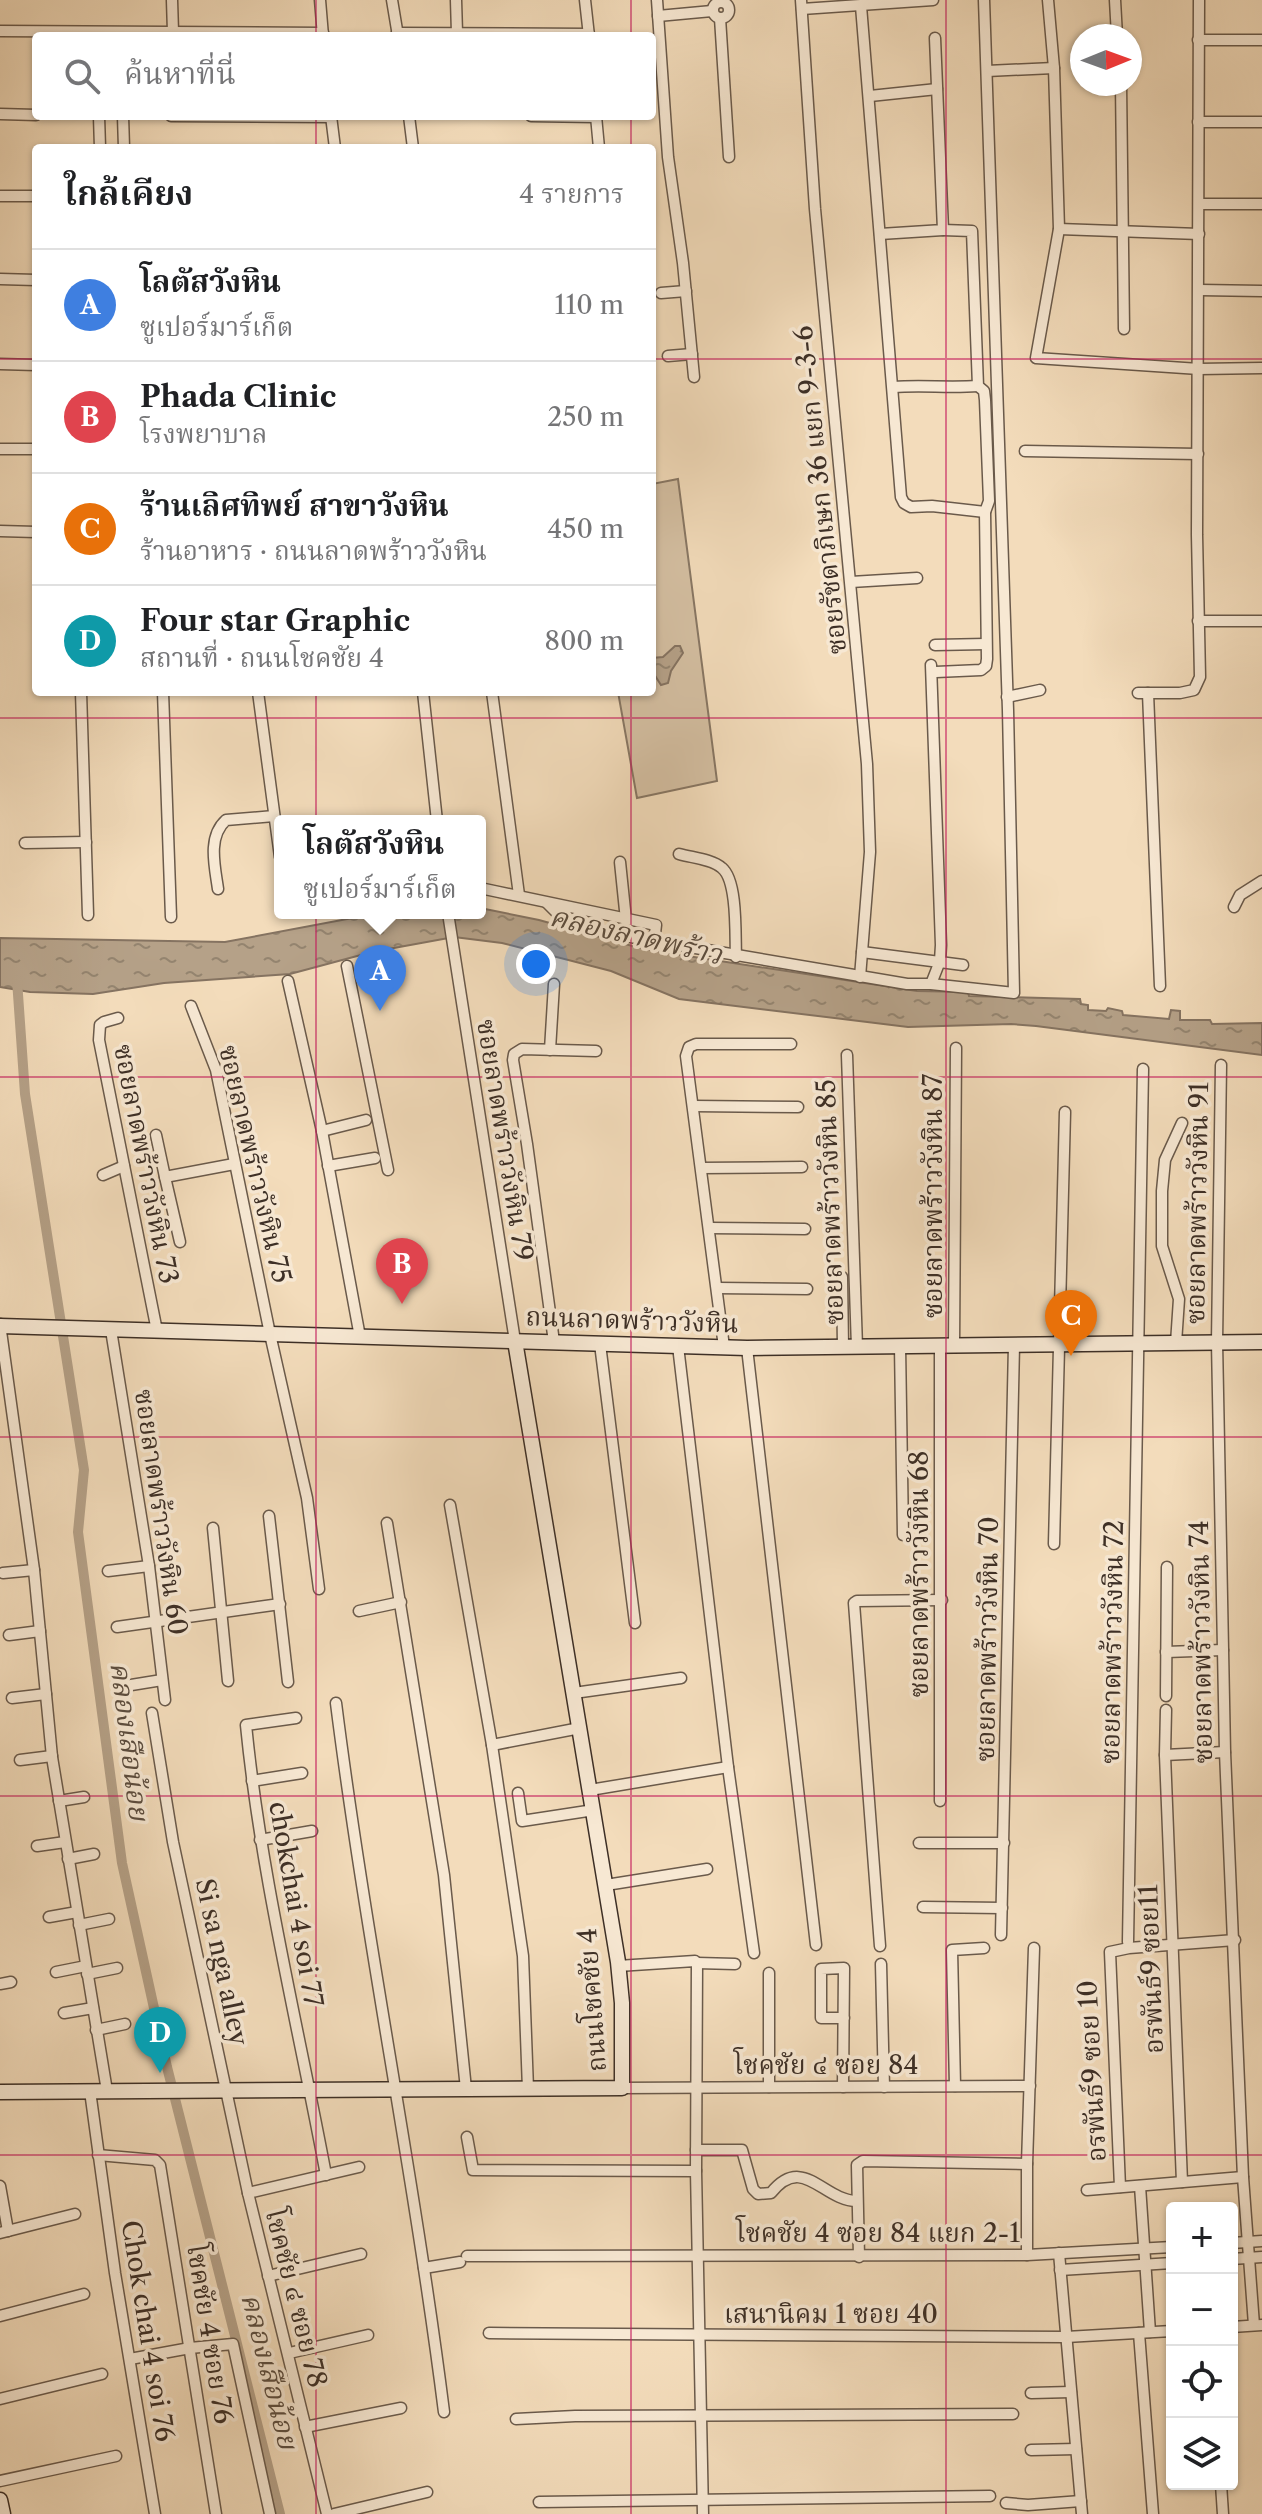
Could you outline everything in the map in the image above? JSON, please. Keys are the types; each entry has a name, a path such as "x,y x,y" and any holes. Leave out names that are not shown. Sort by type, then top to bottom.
{"street":[{"path":"0,31 173,32 172,0"},
{"path":"320,0 323,32"},
{"path":"392,0 397,32"},
{"path":"456,0 457,32"},
{"path":"585,0 589,32"},
{"path":"657,0 668,157 694,377"},
{"path":"801,4 861,6 933,0"},
{"path":"547,903 565,921 654,942 907,984 1014,993 984,0"},
{"path":"1048,0 1054,68 1059,229 1036,358 1199,369 1262,368"},
{"path":"1115,0 1116,24"},
{"path":"1160,986 1143,693 1194,690 1200,677 1199,0"},
{"name":"ซอยรัชดาภิเษก 36 แยก 9-3-6","path":"801,4 815,209 863,705 870,852 860,977"},
{"path":"861,6 901,497 911,507 932,506 985,512"},
{"path":"658,16 718,8 729,157"},
{"path":"935,38 943,230"},
{"path":"1198,40 1262,40"},
{"path":"987,71 1054,68"},
{"path":"870,96 937,89"},
{"path":"1121,96 1124,329"},
{"path":"0,114 32,115"},
{"path":"99,120 100,144"},
{"path":"123,120 124,144"},
{"path":"331,120 334,144"},
{"path":"410,120 412,144"},
{"path":"596,120 599,144"},
{"path":"1198,122 1262,122"},
{"path":"0,196 32,196"},
{"path":"1199,204 1262,204"},
{"path":"1059,229 1199,234"},
{"path":"880,234 972,231 978,386"},
{"path":"0,279 32,280"},
{"path":"1200,290 1262,291"},
{"path":"661,293 686,291"},
{"path":"668,356 692,354"},
{"path":"0,364 32,365"},
{"path":"893,387 932,384 951,388 978,386 984,391 985,400 989,501 985,512 986,666 981,670 933,669 940,961 931,984"},
{"path":"0,449 32,449"},
{"path":"1025,451 1198,454"},
{"path":"0,531 32,532"},
{"path":"851,582 917,578"},
{"path":"1198,621 1262,621"},
{"path":"935,645 986,644"},
{"path":"1007,697 1040,690"},
{"path":"81,696 88,915"},
{"path":"163,696 171,917"},
{"path":"218,889 213,852 221,824 226,820 274,816 259,696"},
{"path":"423,696 436,815"},
{"path":"493,696 519,895"},
{"path":"25,843 86,842"},
{"path":"679,854 721,867 728,875 732,890 736,957"},
{"path":"620,862 626,920"},
{"path":"1234,907 1240,895 1262,881"},
{"path":"486,889 656,925 654,942"},
{"name":"ซอยลาดพร้าววังหิน 79","path":"449,919 515,1341"},
{"path":"862,952 963,965"},
{"path":"347,966 388,1170"},
{"path":"288,981 322,1131 360,1337"},
{"path":"550,1050 554,984"},
{"name":"ซอยลาดพร้าววังหิน 75","path":"191,1006 216,1070 307,1498 319,1589"},
{"name":"ซอยลาดพร้าววังหิน 73","path":"118,1018 100,1025 99,1040 157,1331"},
{"path":"724,1347 686,1056 689,1047 696,1044 791,1044"},
{"name":"ซอยลาดพร้าววังหิน 87","path":"947,1346 956,1048"},
{"path":"554,1342 513,1060 514,1054 522,1049 596,1051"},
{"name":"ซอยลาดพร้าววังหิน 85","path":"847,1055 850,1347"},
{"name":"ซอยลาดพร้าววังหิน 91","path":"1217,1342 1221,1065"},
{"name":"ซอยลาดพร้าววังหิน 72","path":"1128,1942 1143,1069"},
{"path":"694,1106 798,1107"},
{"path":"1054,1544 1065,1112"},
{"path":"322,1131 366,1120"},
{"path":"1176,1343 1179,1299 1162,1246 1162,1191 1165,1160 1182,1123"},
{"path":"156,1135 180,1242"},
{"path":"328,1166 375,1158"},
{"path":"165,1177 234,1164"},
{"path":"103,1175 124,1166"},
{"path":"702,1168 802,1167"},
{"path":"710,1228 805,1229"},
{"path":"842,1277 850,1347"},
{"path":"717,1288 807,1289"},
{"path":"0,1326 34,1570 52,1756 107,2091"},
{"name":"ถนนลาดพร้าววังหิน","path":"0,1326 747,1348 1262,1342"},
{"name":"ซอยลาดพร้าววังหิน 60","path":"111,1330 149,1566 165,1700"},
{"name":"ถนนโชคชัย 4","path":"0,2092 622,2088 622,2003 618,1966 515,1341"},
{"name":"ซอยลาดพร้าววังหิน 74","path":"1217,1342 1225,1752 1243,2177 1258,2325"},
{"path":"600,1344 635,1623"},
{"name":"ซอยลาดพร้าววังหิน 70","path":"1001,1935 1014,1345"},
{"path":"678,1346 728,1767 754,1953"},
{"path":"900,1346 903,1535"},
{"name":"ซอยลาดพร้าววังหิน 68","path":"940,1801 947,1346"},
{"path":"747,1348 816,1945"},
{"path":"450,1505 492,1745 523,1956 528,2089"},
{"path":"269,1516 288,1682"},
{"path":"387,1523 444,1875 466,2089"},
{"path":"213,1528 228,1681"},
{"path":"108,1571 149,1566"},
{"path":"1166,1696 1167,1567"},
{"path":"3,1573 34,1570"},
{"path":"880,1946 854,1603 942,1600"},
{"path":"359,1611 401,1602"},
{"path":"117,1627 280,1604"},
{"path":"9,1635 40,1631"},
{"path":"1166,1652 1223,1650"},
{"path":"574,1693 681,1678"},
{"path":"125,1686 162,1680"},
{"path":"12,1698 46,1694"},
{"path":"336,1703 444,2412"},
{"name":"อรพันธ์9 ซอย11","path":"1166,1710 1165,1755 1182,2182"},
{"name":"Si sa nga alley","path":"152,1713 173,1842 227,2091"},
{"name":"chokchai 4 soi 77","path":"296,1718 246,1724 271,1907 326,2175"},
{"path":"492,1745 580,1728"},
{"path":"1165,1755 1225,1752"},
{"path":"20,1760 52,1756"},
{"path":"590,1790 728,1767"},
{"path":"252,1781 302,1773"},
{"path":"518,1793 522,1821 594,1810"},
{"path":"59,1801 84,1797"},
{"path":"260,1840 312,1831"},
{"path":"37,1846 65,1842"},
{"path":"919,1843 1004,1843"},
{"path":"68,1859 94,1854"},
{"path":"606,1885 707,1869"},
{"path":"923,1907 1002,1908"},
{"path":"49,1917 77,1912"},
{"path":"79,1925 109,1919"},
{"path":"1173,1945 1235,1940"},
{"name":"อรพันธ์9 ซอย 10","path":"1120,2187 1110,1952 1173,1945"},
{"path":"955,2086 952,1950 984,1948"},
{"path":"1027,2255 1034,1948"},
{"path":"618,1966 695,1961 735,1964"},
{"path":"697,1963 696,2171 703,2514"},
{"path":"881,1964 884,2087"},
{"path":"56,1972 117,1968"},
{"path":"843,2087 844,2018 844,1968 821,1969 821,2018 844,2018"},
{"path":"769,1973 769,2087"},
{"path":"64,2013 93,2008"},
{"path":"96,2030 125,2024"},
{"name":"โชคชัย ๔ ซอย 84","path":"622,2088 1030,2086"},
{"name":"Chok chai 4 soi 76","path":"90,2091 155,2514"},
{"name":"โชคชัย ๔ ซอย 78","path":"227,2091 248,2193 327,2514"},
{"path":"467,2137 473,2170 696,2171"},
{"path":"696,2150 742,2150 753,2189 758,2194 771,2193 776,2186 796,2176 804,2177 847,2201 857,2201"},
{"name":"โชคชัย 4 ซอย 76","path":"98,2155 158,2161 216,2514"},
{"path":"859,2257 857,2165 863,2161 1027,2164"},
{"path":"248,2193 359,2167"},
{"name":"อรพันธ์9 ซอย 10","path":"1087,2190 1243,2177"},
{"path":"0,2186 4,2232 75,2214"},
{"name":"อรพันธ์9 ซอย 10","path":"1140,2186 1153,2514"},
{"path":"1238,2243 1262,2241"},
{"name":"โชคชัย 4 ซอย 84 แยก 2-1","path":"424,2268 463,2259 1027,2255 1166,2247"},
{"path":"1059,2253 1082,2514"},
{"path":"268,2276 361,2254"},
{"path":"1238,2259 1262,2257"},
{"path":"1060,2270 1166,2263"},
{"path":"0,2316 84,2294"},
{"path":"1238,2327 1258,2325"},
{"name":"เสนานิคม 1 ซอย 40","path":"489,2333 1066,2337 1166,2331"},
{"path":"289,2353 368,2335"},
{"path":"130,2359 233,2344 270,2514"},
{"path":"0,2399 102,2374"},
{"path":"1031,2393 1071,2392"},
{"path":"305,2427 401,2408"},
{"path":"516,2419 1013,2414"},
{"path":"1031,2450 1076,2449"},
{"path":"0,2481 116,2456"},
{"path":"1221,2490 1223,2514"},
{"path":"334,2514 427,2492"},
{"path":"539,2502 990,2496"},
{"path":"0,2500 3,2514"},
{"path":"1006,2503 1028,2505 1081,2501"}],"shaded area":[{"path":"678,479 717,781 637,798 619,696 656,696 656,483"}],"water":[{"path":"675,646 680,646 683,653 671,671 668,683 661,685 656,677 656,658 663,657"},
{"path":"486,909 539,920 636,947 917,991 968,992 969,996 1080,999 1081,1004 1088,1005 1088,1010 1106,1011 1108,1008 1122,1011 1123,1015 1169,1019 1171,1010 1180,1011 1180,1020 1210,1020 1212,1024 1262,1023 1262,1055 1036,1026 908,1027 679,999 611,971 502,943 454,937 372,952 290,974 164,983 93,994 30,992 0,987 0,938 225,942 347,919 486,919"}],"waterway":[{"name":"คลองเสือน้อย","path":"17,980 25,1094 84,1470 78,1532 122,1863 167,2067 280,2514"}],"place":[{"name":"โลตัสวังหิน","path":"380,1011"},
{"name":"Phada Clinic","path":"402,1304"},
{"name":"ร้านเลิศทิพย์ สาขาวังหิน","path":"1071,1356"},
{"name":"Four star Graphic","path":"160,2073"}],"water label":[{"name":"คลองลาดพร้าว","path":"636,935"}]}
